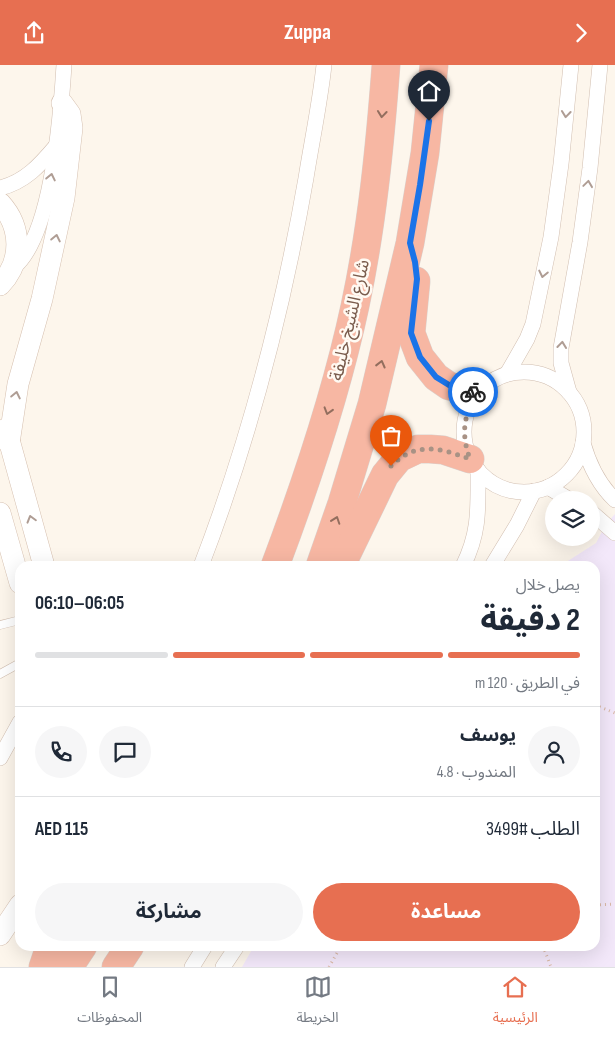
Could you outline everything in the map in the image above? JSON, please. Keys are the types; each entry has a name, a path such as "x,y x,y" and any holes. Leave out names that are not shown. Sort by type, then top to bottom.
{"highway":[{"name":"شارع الشيخ خليفة","path":"277,561 316,449 344,355 365,254 386,65"},
{"path":"322,561 342,503 369,412 410,243 425,153 434,65"},
{"path":"410,243 417,279 411,333 420,357 436,377 449,385 478,393"},
{"path":"343,561 385,475 399,459 418,449 430,449 455,453 474,465"},
{"path":"43,967 48,951"},
{"path":"68,967 79,951"},
{"path":"116,967 127,951"}],"street":[{"path":"12,268 25,257 33,242 48,194 62,103 64,65"},
{"path":"202,561 227,494 275,327 299,217 324,65"},
{"path":"507,374 527,339 533,324 551,237 561,164 571,65"},
{"path":"568,392 561,363 561,348 580,242 590,168 600,65"},
{"path":"9,443 18,384 44,291 64,198 72,121 62,103"},
{"path":"0,188 13,185 32,173 56,145"},
{"path":"0,203 10,215 18,241 17,255 12,268 0,285"},
{"path":"495,561 516,525 541,489 560,479 571,469 583,443 584,429 576,403 558,383 534,373 520,372 496,378 478,393 471,402 464,425 466,448 474,465 487,479 498,485 509,490 541,489 546,491"},
{"path":"0,408 43,561"},
{"path":"583,443 593,471 615,499"},
{"path":"465,561 471,549 477,528 474,465"},
{"path":"0,513 9,555 15,570"},
{"path":"600,520 615,533"},
{"path":"0,758 15,731"},
{"path":"0,935 15,912"},
{"path":"192,967 202,951"},
{"path":"223,967 233,951"}],"lane":[{"path":"0,625 15,621"},
{"path":"0,673 15,666"}],"path":[{"path":"600,707 615,713"},
{"path":"600,905 615,904"},
{"path":"329,967 338,951"},
{"path":"544,951 551,967"}],"shaded area":[{"path":"615,514 615,967 242,967 251,951 600,951 600,561 568,561 591,546 600,546 600,535 606,524"}],"way so far":[{"path":"391,466 408,453 418,449 443,450 470,459 466,448 464,425 471,402 478,393 473,392"}],"route":[{"path":"429,121 410,243 417,279 411,333 420,357 436,377 449,385 473,392"}]}
